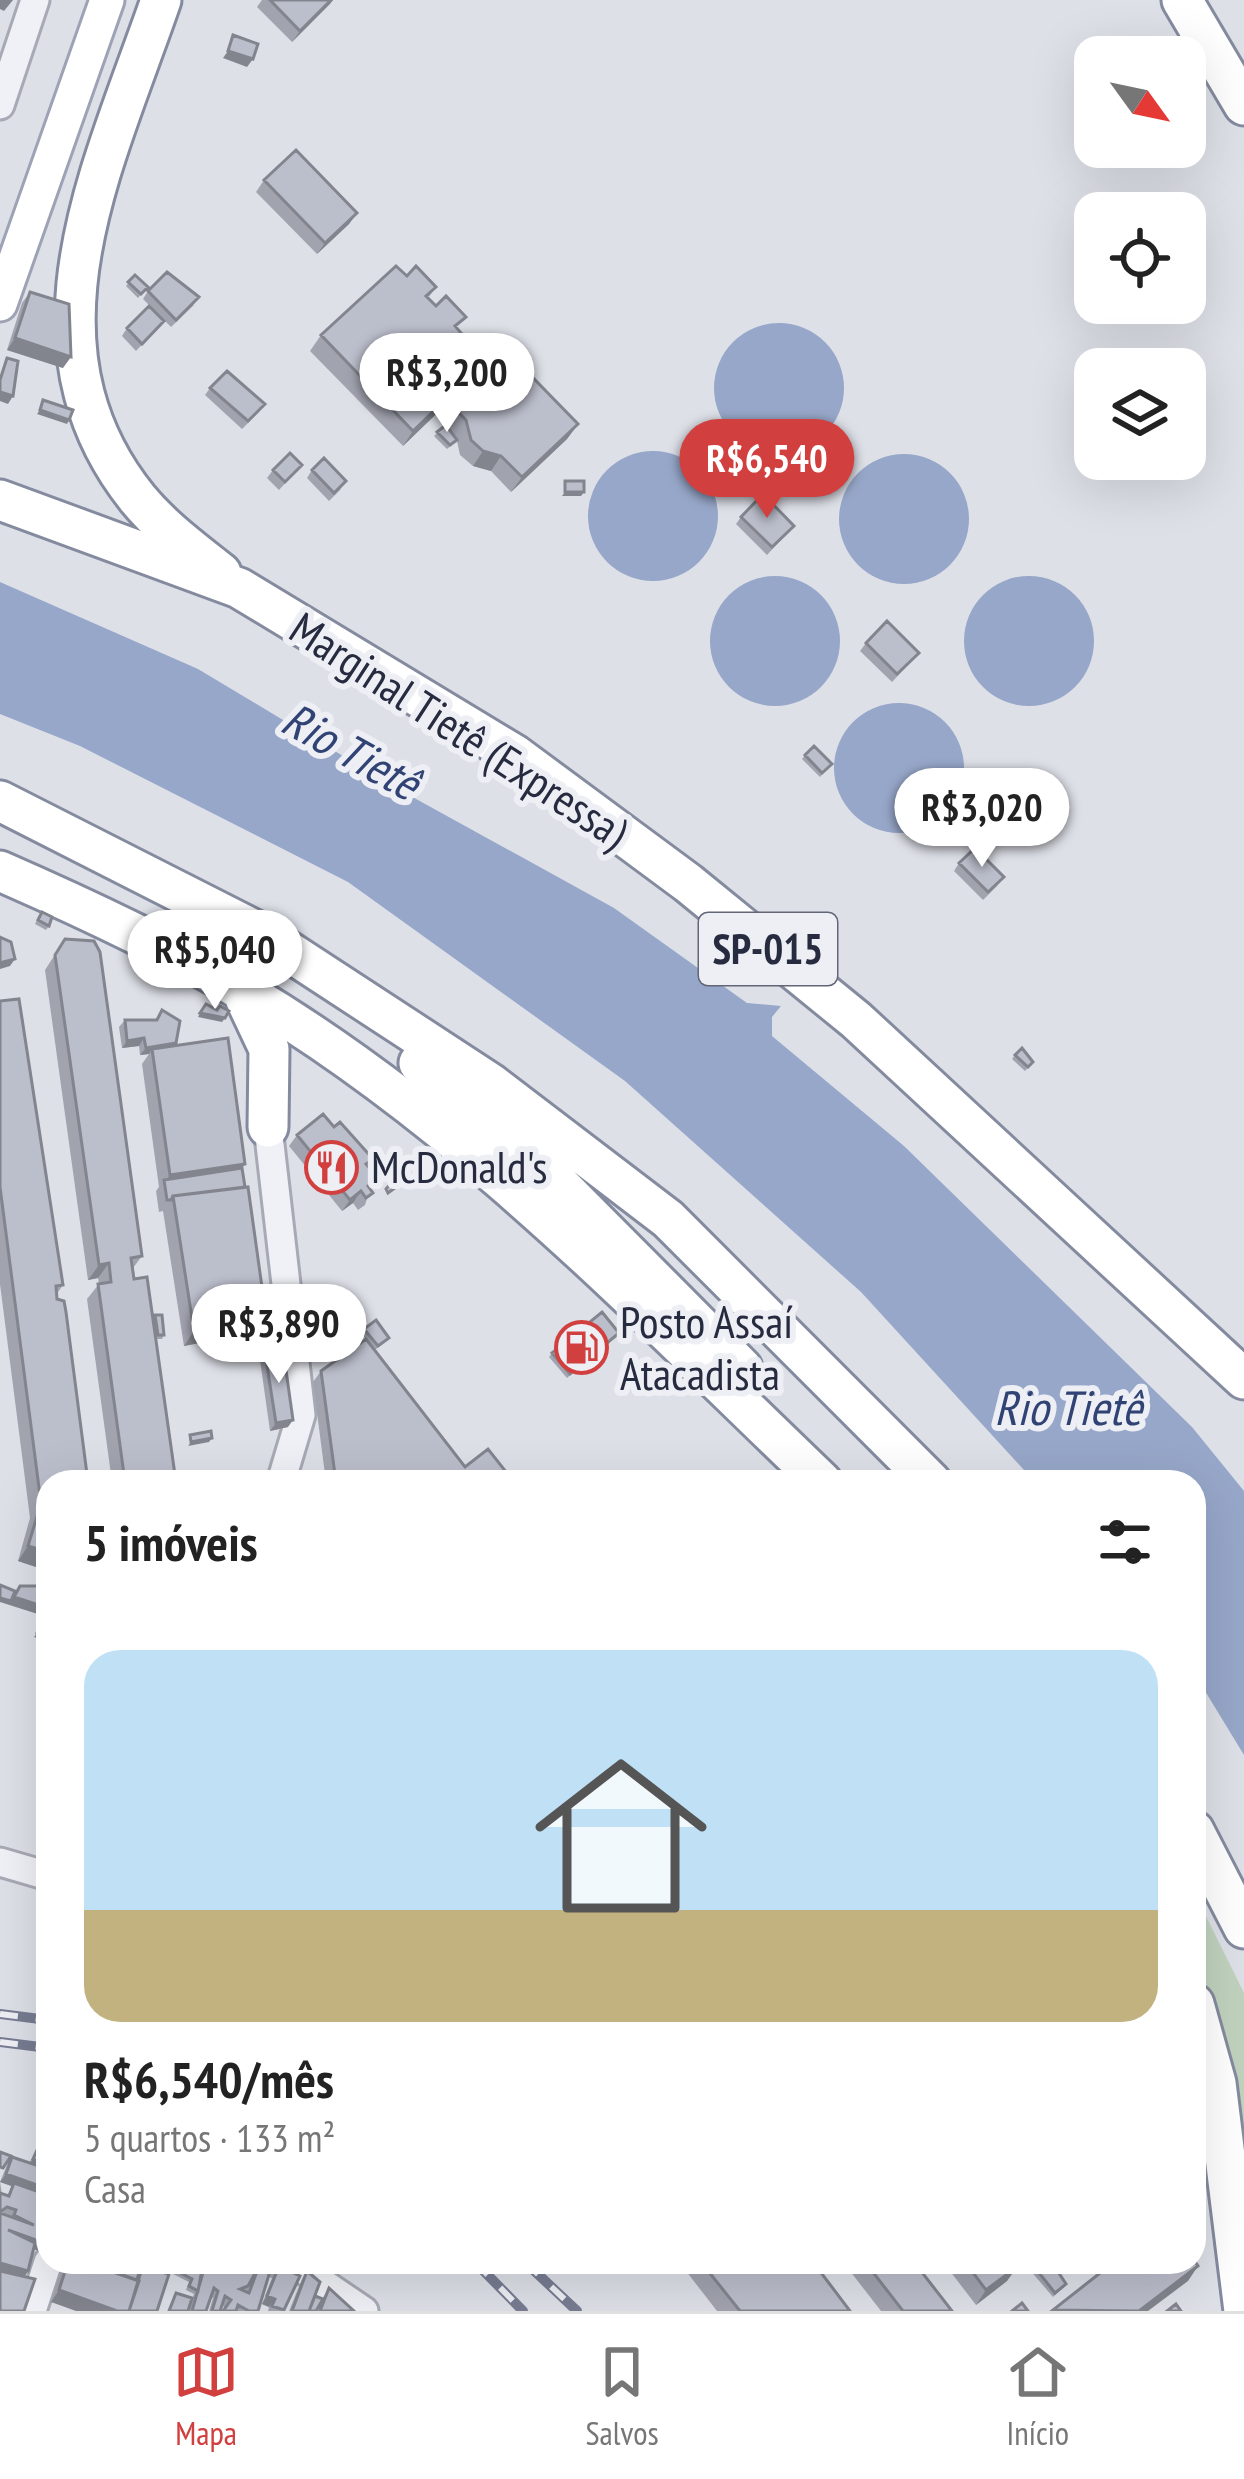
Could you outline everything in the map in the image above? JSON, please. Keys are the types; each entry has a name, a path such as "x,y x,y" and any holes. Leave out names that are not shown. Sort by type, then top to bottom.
{"highway":[{"path":"161,0 84,225 72,301 79,360 94,426 138,499 239,588"},
{"path":"1182,0 1244,105"},
{"name":"Marginal Tietê (Expressa)","path":"0,500 239,588 515,754 688,883 856,1020 1244,1379"},
{"path":"0,801 262,934 490,1083 668,1219 919,1470"},
{"path":"0,871 239,988 375,1082 544,1215 810,1470"},
{"path":"262,934 515,1140 840,1470"},
{"path":"239,988 267,1039 268,1127"},
{"path":"268,1127 281,1088 296,1071 318,1068 375,1082"},
{"path":"1206,1854 1244,1928"},
{"path":"1206,2048 1216,2084 1244,2311"}],"main road":[{"path":"0,304 107,0"}],"street":[{"path":"0,105 8,56 35,0"},
{"path":"268,1127 301,1415 285,1470"},
{"path":"0,1862 36,1872"},
{"path":"39,2309 46,2274"},
{"path":"310,2274 364,2311"}],"green space":[{"path":"1206,1916 1244,1993 1244,2194 1221,2040 1206,1998"}],"water":[{"path":"779,323 804,328 825,342 839,363 844,388 839,413 825,434 804,448 779,453 754,448 733,434 719,413 714,388 719,363 733,342 754,328"},
{"path":"653,451 678,456 699,470 713,491 718,516 713,541 699,562 678,576 653,581 628,576 607,562 593,541 588,516 593,491 607,470 628,456"},
{"path":"904,454 929,459 950,473 964,494 969,519 964,544 950,565 929,579 904,584 879,579 858,565 844,544 839,519 844,494 858,473 879,459"},
{"path":"775,576 800,581 821,595 835,616 840,641 835,666 821,687 800,701 775,706 750,701 729,687 715,666 710,641 715,616 729,595 750,581"},
{"path":"1029,576 1054,581 1075,595 1089,616 1094,641 1089,666 1075,687 1054,701 1029,706 1004,701 983,687 969,666 964,641 969,616 983,595 1004,581"},
{"name":"Rio Tietê","path":"0,582 198,669 398,789 614,908 747,1003 781,1006 772,1017 772,1036 904,1146 1192,1427 1244,1491 1244,1755 1206,1693 1206,1470 1024,1470 861,1292 625,1081 348,882 80,746 0,714"},
{"path":"899,703 924,708 945,722 959,743 964,768 959,793 945,814 924,828 899,833 874,828 853,814 839,793 834,768 839,743 853,722 874,708"}],"building":[{"path":"270,0 331,0 300,31"},
{"path":"233,35 258,44 253,59 228,51"},
{"path":"296,150 357,213 325,243 264,180"},
{"path":"396,266 407,276 416,266 436,287 426,296 436,306 446,296 466,317 455,326 462,334 453,342 470,357 462,364 472,374 413,431 321,335"},
{"path":"167,272 199,297 176,320 148,291"},
{"path":"135,275 148,287 141,294 128,282"},
{"path":"30,292 69,304 71,357 15,338"},
{"path":"149,306 164,321 142,344 127,328"},
{"path":"505,349 578,424 522,477 501,456 483,451 471,440 466,420 448,402"},
{"path":"7,358 18,361 13,396 0,392"},
{"path":"227,371 265,404 248,421 210,388"},
{"path":"43,400 73,410 69,420 40,410"},
{"path":"446,425 457,440 450,445 437,432"},
{"path":"290,453 302,465 285,482 273,470"},
{"path":"324,458 346,481 334,493 312,470"},
{"path":"565,481 584,481 584,492 565,492"},
{"path":"763,494 794,526 772,547 741,517"},
{"path":"887,621 919,653 897,674 866,643"},
{"path":"814,746 832,764 822,773 805,755"},
{"path":"975,848 1004,877 988,892 959,863"},
{"path":"42,912 52,917 49,926 38,920"},
{"path":"0,937 11,942 15,959 3,962 0,968"},
{"path":"65,939 94,941 100,952 142,1256 131,1258 134,1279 147,1277 174,1470 123,1470 98,1284 111,1282 109,1263 99,1265 55,955"},
{"path":"19,999 63,1285 56,1286 57,1299 64,1301 66,1312 86,1470 37,1470 0,1187 0,1001"},
{"path":"206,1004 229,1011 225,1018 200,1013"},
{"path":"162,1010 180,1021 176,1043 146,1048 144,1038 127,1041 125,1020 157,1020"},
{"path":"228,1038 245,1164 170,1175 152,1049"},
{"path":"1022,1048 1033,1062 1028,1067 1015,1055"},
{"name":"McDonald's","path":"323,1114 334,1127 340,1122 373,1159 366,1164 378,1178 368,1186 373,1193 366,1198 361,1191 350,1200 297,1135"},
{"path":"242,1168 245,1187 167,1200 164,1180"},
{"path":"397,1176 403,1182 388,1193 386,1189"},
{"path":"248,1187 267,1323 250,1320 194,1331 173,1196"},
{"name":"Posto Assaí Atacadista","path":"602,1312 619,1333 570,1374 552,1353"},
{"path":"155,1315 162,1315 164,1335 158,1335"},
{"path":"376,1320 389,1338 378,1346 364,1329"},
{"path":"366,1339 465,1467 488,1449 505,1470 334,1470 321,1371"},
{"path":"283,1349 293,1420 276,1423 265,1353"},
{"path":"211,1431 212,1438 191,1442 190,1435"},
{"path":"36,1520 36,1548 28,1546"},
{"path":"0,1585 15,1591 11,1601 0,1598"},
{"path":"20,1586 36,1586 36,1604 14,1597"},
{"path":"0,2152 11,2156 3,2168 0,2167"},
{"path":"12,2157 36,2165 36,2185 6,2174"},
{"path":"14,2183 36,2191 36,2240 8,2230 35,2243 28,2271 0,2263 0,2213 34,2225 14,2215 16,2210 7,2207 0,2212 0,2193 9,2196"},
{"path":"0,2271 35,2279 24,2311 0,2311"},
{"path":"64,2274 119,2274 139,2281 129,2311 59,2290"},
{"path":"140,2274 169,2274 157,2311 129,2311"},
{"path":"183,2274 201,2274 198,2291 189,2286 192,2279"},
{"path":"203,2274 255,2274 248,2286 240,2289 249,2293 256,2274 269,2274 258,2311 238,2305 236,2311 223,2311 231,2300 225,2296 220,2311 212,2311 218,2291 214,2288 206,2311 192,2311"},
{"path":"276,2274 300,2276 284,2310 272,2306 275,2299 267,2296"},
{"path":"306,2274 311,2274 320,2282 309,2311 292,2311"},
{"path":"711,2274 822,2274 850,2311 740,2311"},
{"path":"874,2274 923,2274 952,2311 903,2311"},
{"path":"974,2274 1007,2274 986,2290"},
{"path":"1040,2274 1060,2274 1066,2284 1055,2293"},
{"path":"1099,2274 1188,2274 1139,2311 1053,2310"},
{"path":"329,2288 354,2311 320,2311"},
{"path":"176,2293 192,2298 188,2311 169,2311"},
{"path":"315,2296 323,2299 316,2311 309,2311"}],"railway":[{"path":"0,2014 36,2018"},
{"path":"0,2042 36,2046"},
{"path":"487,2274 523,2311"},
{"path":"538,2274 577,2311"}],"place":[{"name":"McDonald's","path":"332,1167"},
{"name":"Posto Assaí Atacadista","path":"581,1348"}]}
